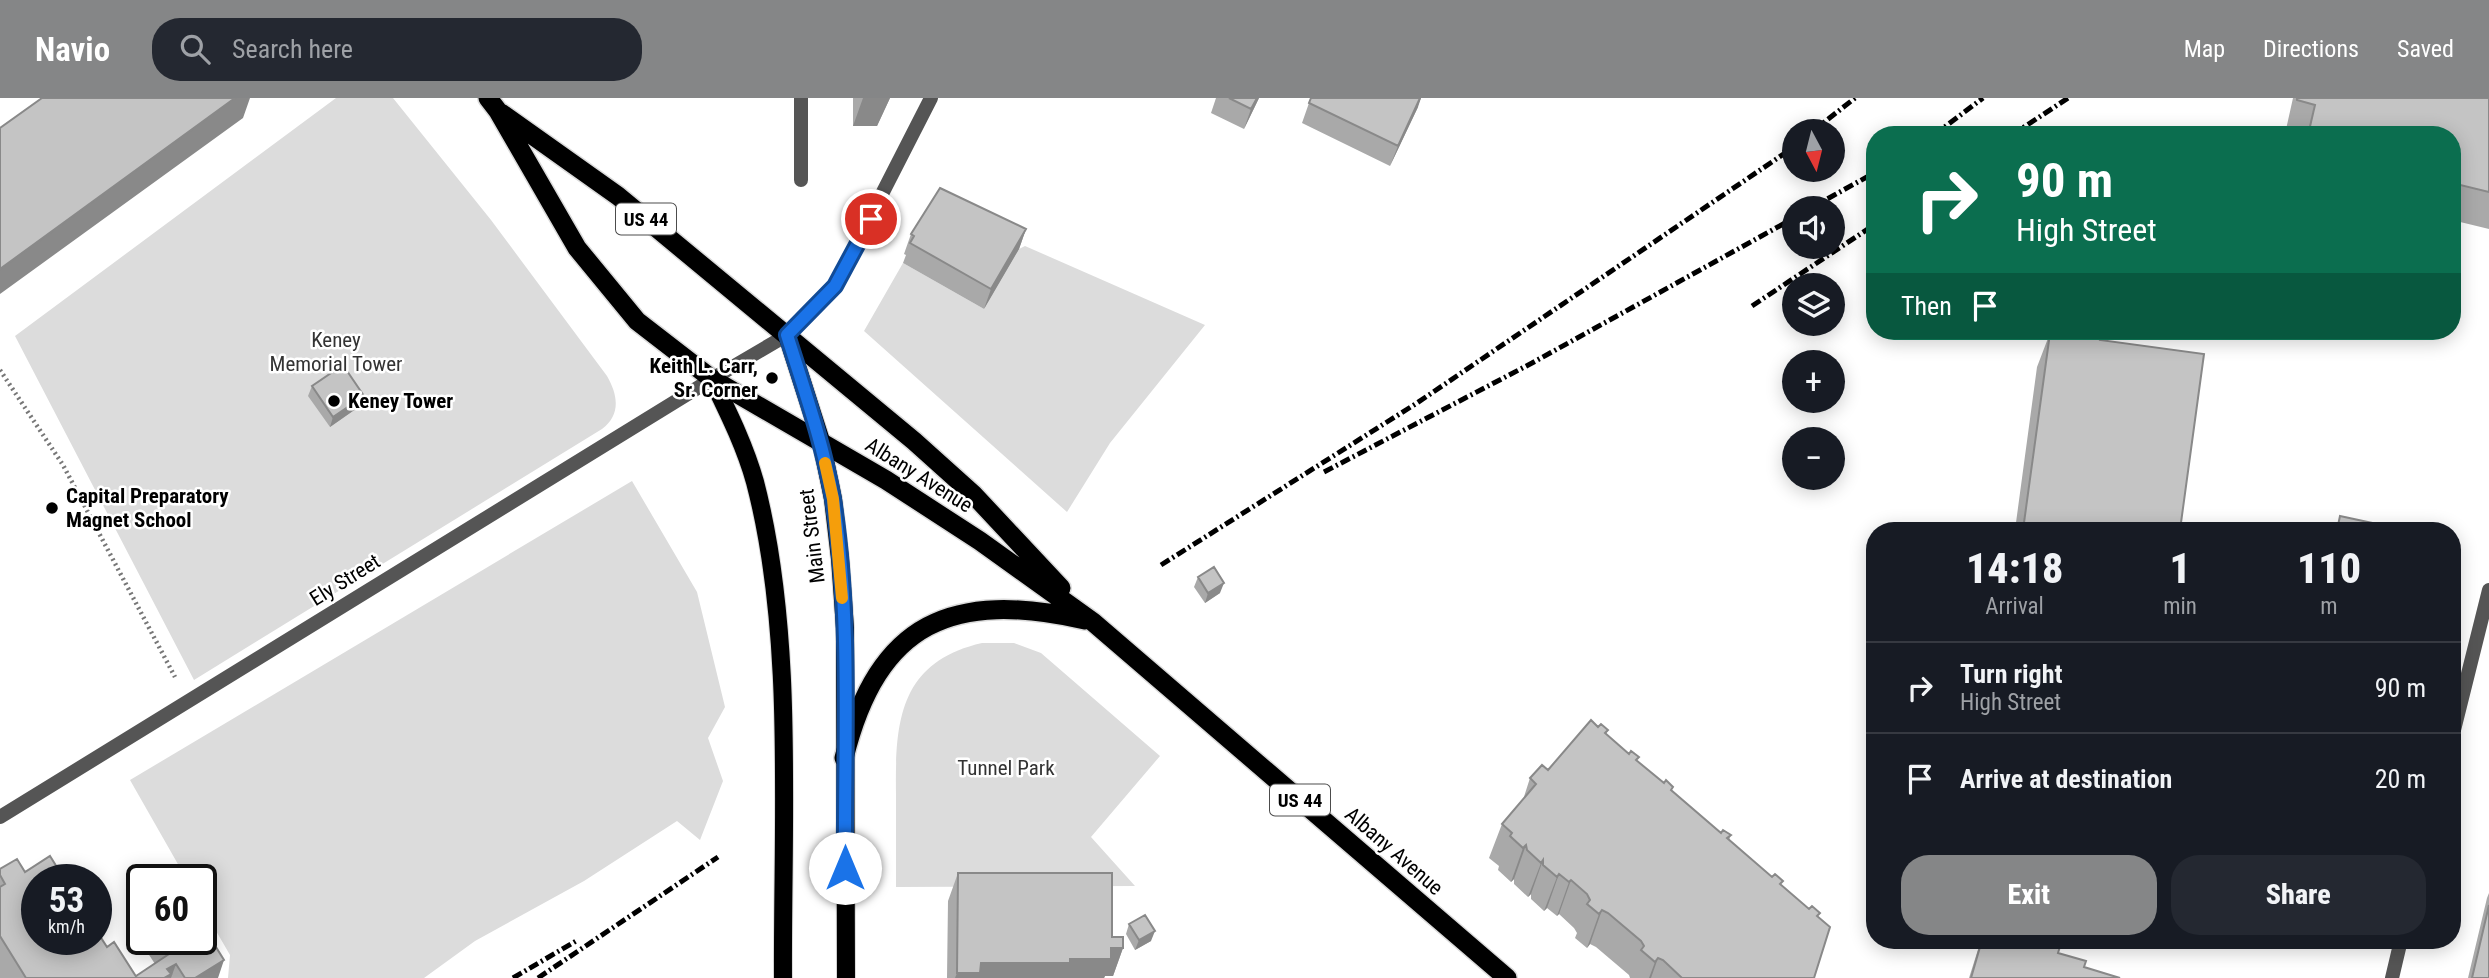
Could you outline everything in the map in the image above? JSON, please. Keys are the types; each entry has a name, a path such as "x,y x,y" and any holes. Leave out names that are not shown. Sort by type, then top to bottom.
{"highway":[{"name":"Main Street","path":"493,104 618,196 787,335"},
{"name":"Main Street","path":"493,104 545,197 577,248 612,295 637,321 712,379"},
{"name":"Albany Avenue","path":"787,335 973,494 1093,622"},
{"name":"Albany Avenue","path":"712,379 821,442 980,541 1093,622 1507,978"},
{"path":"844,758 855,714 871,681 913,636 940,620 972,611 1004,608 1045,611 1093,622"}],"main road":[{"name":"Main Street","path":"787,335 821,442 834,509 844,614 846,978"},
{"name":"Main Street","path":"712,379 754,480 775,595 781,730 783,978"}],"street":[{"path":"801,98 801,180"},
{"name":"Ely Street","path":"0,817 787,335 835,286 931,98"},
{"path":"2461,702 2489,590"},
{"path":"2392,978 2400,949"}],"path":[{"path":"0,370 63,466 177,680"}],"green space":[{"name":"Keney Memorial Tower","path":"336,98 393,98 491,220 607,376 614,390 615,411 602,429 194,680 15,336"},
{"path":"1025,246 1205,325 1110,443 1067,512 864,331 903,263 984,309 1019,249"},
{"path":"632,481 697,592 725,707 708,738 723,781 700,840 677,821 584,881 475,941 424,978 228,978 230,955 217,933 217,864 178,864 130,780"},
{"name":"Tunnel Park","path":"982,643 1014,643 1041,653 1160,756 1091,837 1135,886 896,887 897,743 908,699 918,680 933,664 954,652"}],"building":[{"path":"42,98 235,98 0,269 0,128"},
{"path":"1229,98 1257,98 1251,109"},
{"path":"1311,98 1420,98 1398,146 1309,103"},
{"path":"2489,98 2489,192 2461,185 2461,126 2310,126 2315,105 2297,100"},
{"path":"940,188 1026,229 991,289 910,243 914,236 911,234"},
{"path":"2049,340 2100,340 2204,354 2181,522 2024,522"},
{"name":"Keney Tower","path":"343,365 364,396 333,417 312,386"},
{"path":"2340,516 2368,522 2339,522"},
{"path":"1214,567 1224,583 1208,593 1198,577"},
{"path":"1591,720 1598,727 1601,724 1608,730 1605,733 1629,754 1631,751 1639,757 1636,760 1664,783 1666,780 1673,787 1671,790 1721,833 1723,830 1731,835 1727,838 1772,877 1775,874 1783,881 1780,884 1809,909 1812,906 1820,913 1817,916 1830,927 1814,978 1682,978 1663,960 1658,958 1655,962 1641,950 1644,946 1641,941 1608,913 1602,910 1599,914 1587,904 1590,900 1587,894 1571,880 1569,882 1559,874 1557,877 1543,865 1543,860 1541,863 1527,850 1526,845 1523,848 1510,836 1512,833 1502,824 1536,784 1530,778 1542,765 1548,770"},
{"path":"50,856 55,864 38,864"},
{"path":"17,859 21,866 21,955 112,955 114,942 137,978 26,978 0,936 0,887 5,884 0,869"},
{"path":"958,873 1112,873 1112,937 1123,937 1123,948 1111,948 1111,959 1070,959 1070,963 981,963 980,973 957,973"},
{"path":"2489,905 2489,978 2472,978"},
{"path":"1145,915 1155,931 1139,940 1129,924"},
{"path":"217,949 224,960 195,978 185,978 176,964 167,969 171,974 164,978 136,976 168,955 217,955"},
{"path":"1979,949 2059,949 2058,953 2086,961 2084,967 2120,978 1971,978"}],"railway":[{"path":"1828,119 1855,98"},
{"path":"1946,126 1983,98"},
{"path":"2026,126 2068,98"},
{"path":"1161,565 1417,403 1782,155"},
{"path":"1833,196 1866,177"},
{"path":"1324,472 1532,363 1782,225"},
{"path":"1752,306 1866,230"},
{"path":"538,978 718,857"},
{"path":"513,978 576,941"}],"slow traffic":[{"path":"825,463 833,499 842,598"}],"place":[{"name":"Keith L. Carr, Sr. Corner","path":"772,378"},
{"name":"Keney Tower","path":"334,401"},
{"name":"Capital Preparatory Magnet School","path":"52,508"}],"route":[{"path":"845,868 845,628 833,499 821,442 787,335 835,286 871,219"}]}
